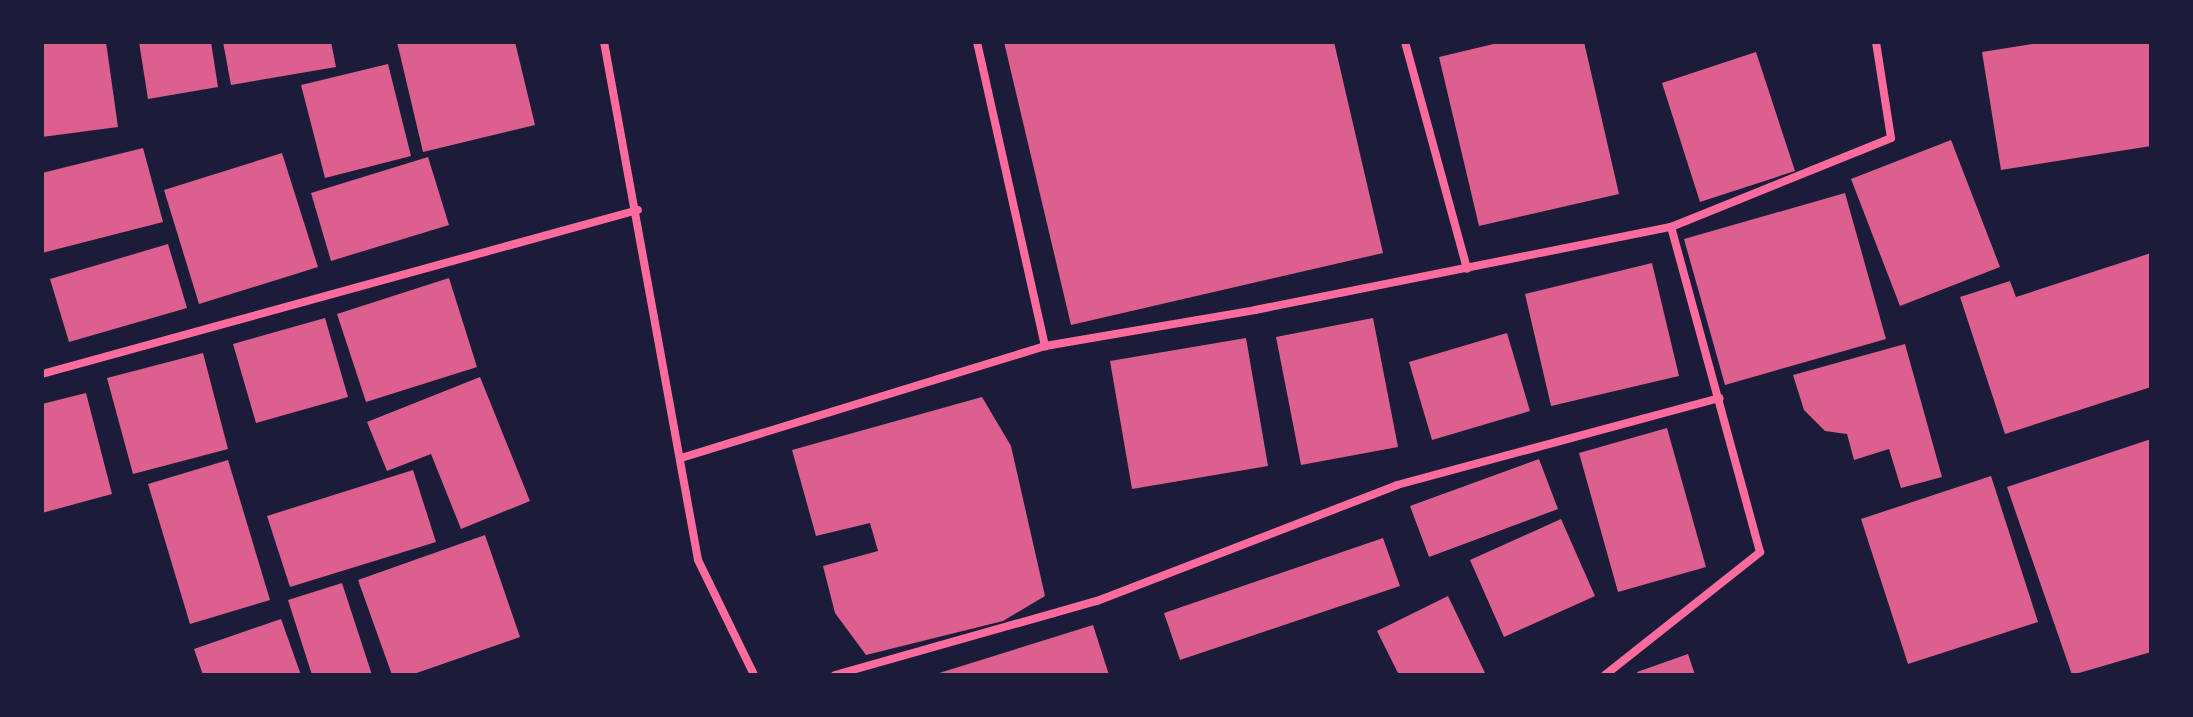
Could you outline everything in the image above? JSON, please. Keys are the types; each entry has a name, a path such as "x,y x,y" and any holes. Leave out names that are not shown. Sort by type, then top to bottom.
{"street":[{"path":"604,42 638,210 698,560 754,675"},
{"path":"977,42 1045,346"},
{"path":"1405,42 1467,269"},
{"path":"681,458 1045,346 1467,269 1671,227 1891,138 1876,42"},
{"path":"42,374 638,210"},
{"path":"1605,675 1760,552 1671,227"},
{"path":"835,675 1097,601 1397,485 1719,398"}],"building":[{"path":"42,42 106,42 118,127 42,137"},
{"path":"139,42 211,42 218,87 148,99"},
{"path":"223,42 331,42 336,67 231,85"},
{"path":"397,42 515,42 535,125 423,152"},
{"path":"1004,42 1334,42 1383,253 1071,325"},
{"path":"1502,42 1584,42 1619,194 1479,226 1439,57"},
{"path":"2045,42 2151,42 2151,146 2001,170 1982,52"},
{"path":"1756,52 1795,171 1700,202 1662,83"},
{"path":"388,64 411,156 325,178 301,85"},
{"path":"1951,140 2000,267 1900,306 1851,179"},
{"path":"143,148 163,222 42,253 42,173"},
{"path":"282,153 318,267 199,304 164,190"},
{"path":"428,157 449,225 331,261 311,193"},
{"path":"1845,193 1886,339 1725,385 1684,239"},
{"path":"168,244 187,308 69,342 50,279"},
{"path":"2151,253 2151,387 2005,434 1960,297 2010,281 2016,297"},
{"path":"1652,263 1679,376 1551,406 1525,294"},
{"path":"449,278 477,367 366,402 337,314"},
{"path":"325,318 348,397 256,423 233,344"},
{"path":"1373,318 1398,447 1301,465 1276,337"},
{"path":"1507,333 1530,411 1432,440 1409,362"},
{"path":"1246,338 1268,466 1132,489 1110,361"},
{"path":"1905,344 1942,477 1901,488 1889,449 1854,460 1847,434 1825,431 1804,410 1793,375"},
{"path":"203,353 228,449 133,474 107,378"},
{"path":"480,377 530,501 461,529 431,454 387,471 367,422"},
{"path":"86,393 112,494 42,513 42,404"},
{"path":"982,397 1011,446 1045,596 1003,621 866,655 835,613 823,566 878,551 870,523 816,536 792,450"},
{"path":"1667,428 1706,567 1618,592 1579,453"},
{"path":"2151,439 2151,652 2072,675 2007,487"},
{"path":"1539,459 1558,509 1429,557 1410,506"},
{"path":"228,460 270,600 190,624 148,484"},
{"path":"413,470 436,542 290,587 267,516"},
{"path":"1991,476 2038,622 1908,664 1861,519"},
{"path":"1561,519 1595,596 1504,637 1470,560"},
{"path":"485,535 520,637 411,675 392,675 358,580"},
{"path":"1383,538 1400,586 1180,660 1164,613"},
{"path":"342,583 372,675 312,675 288,600"},
{"path":"1448,596 1486,675 1399,675 1377,631"},
{"path":"281,619 301,675 203,675 194,649"},
{"path":"1093,625 1109,675 936,675 936,674"},
{"path":"1688,654 1695,675 1638,675 1637,672"}]}
